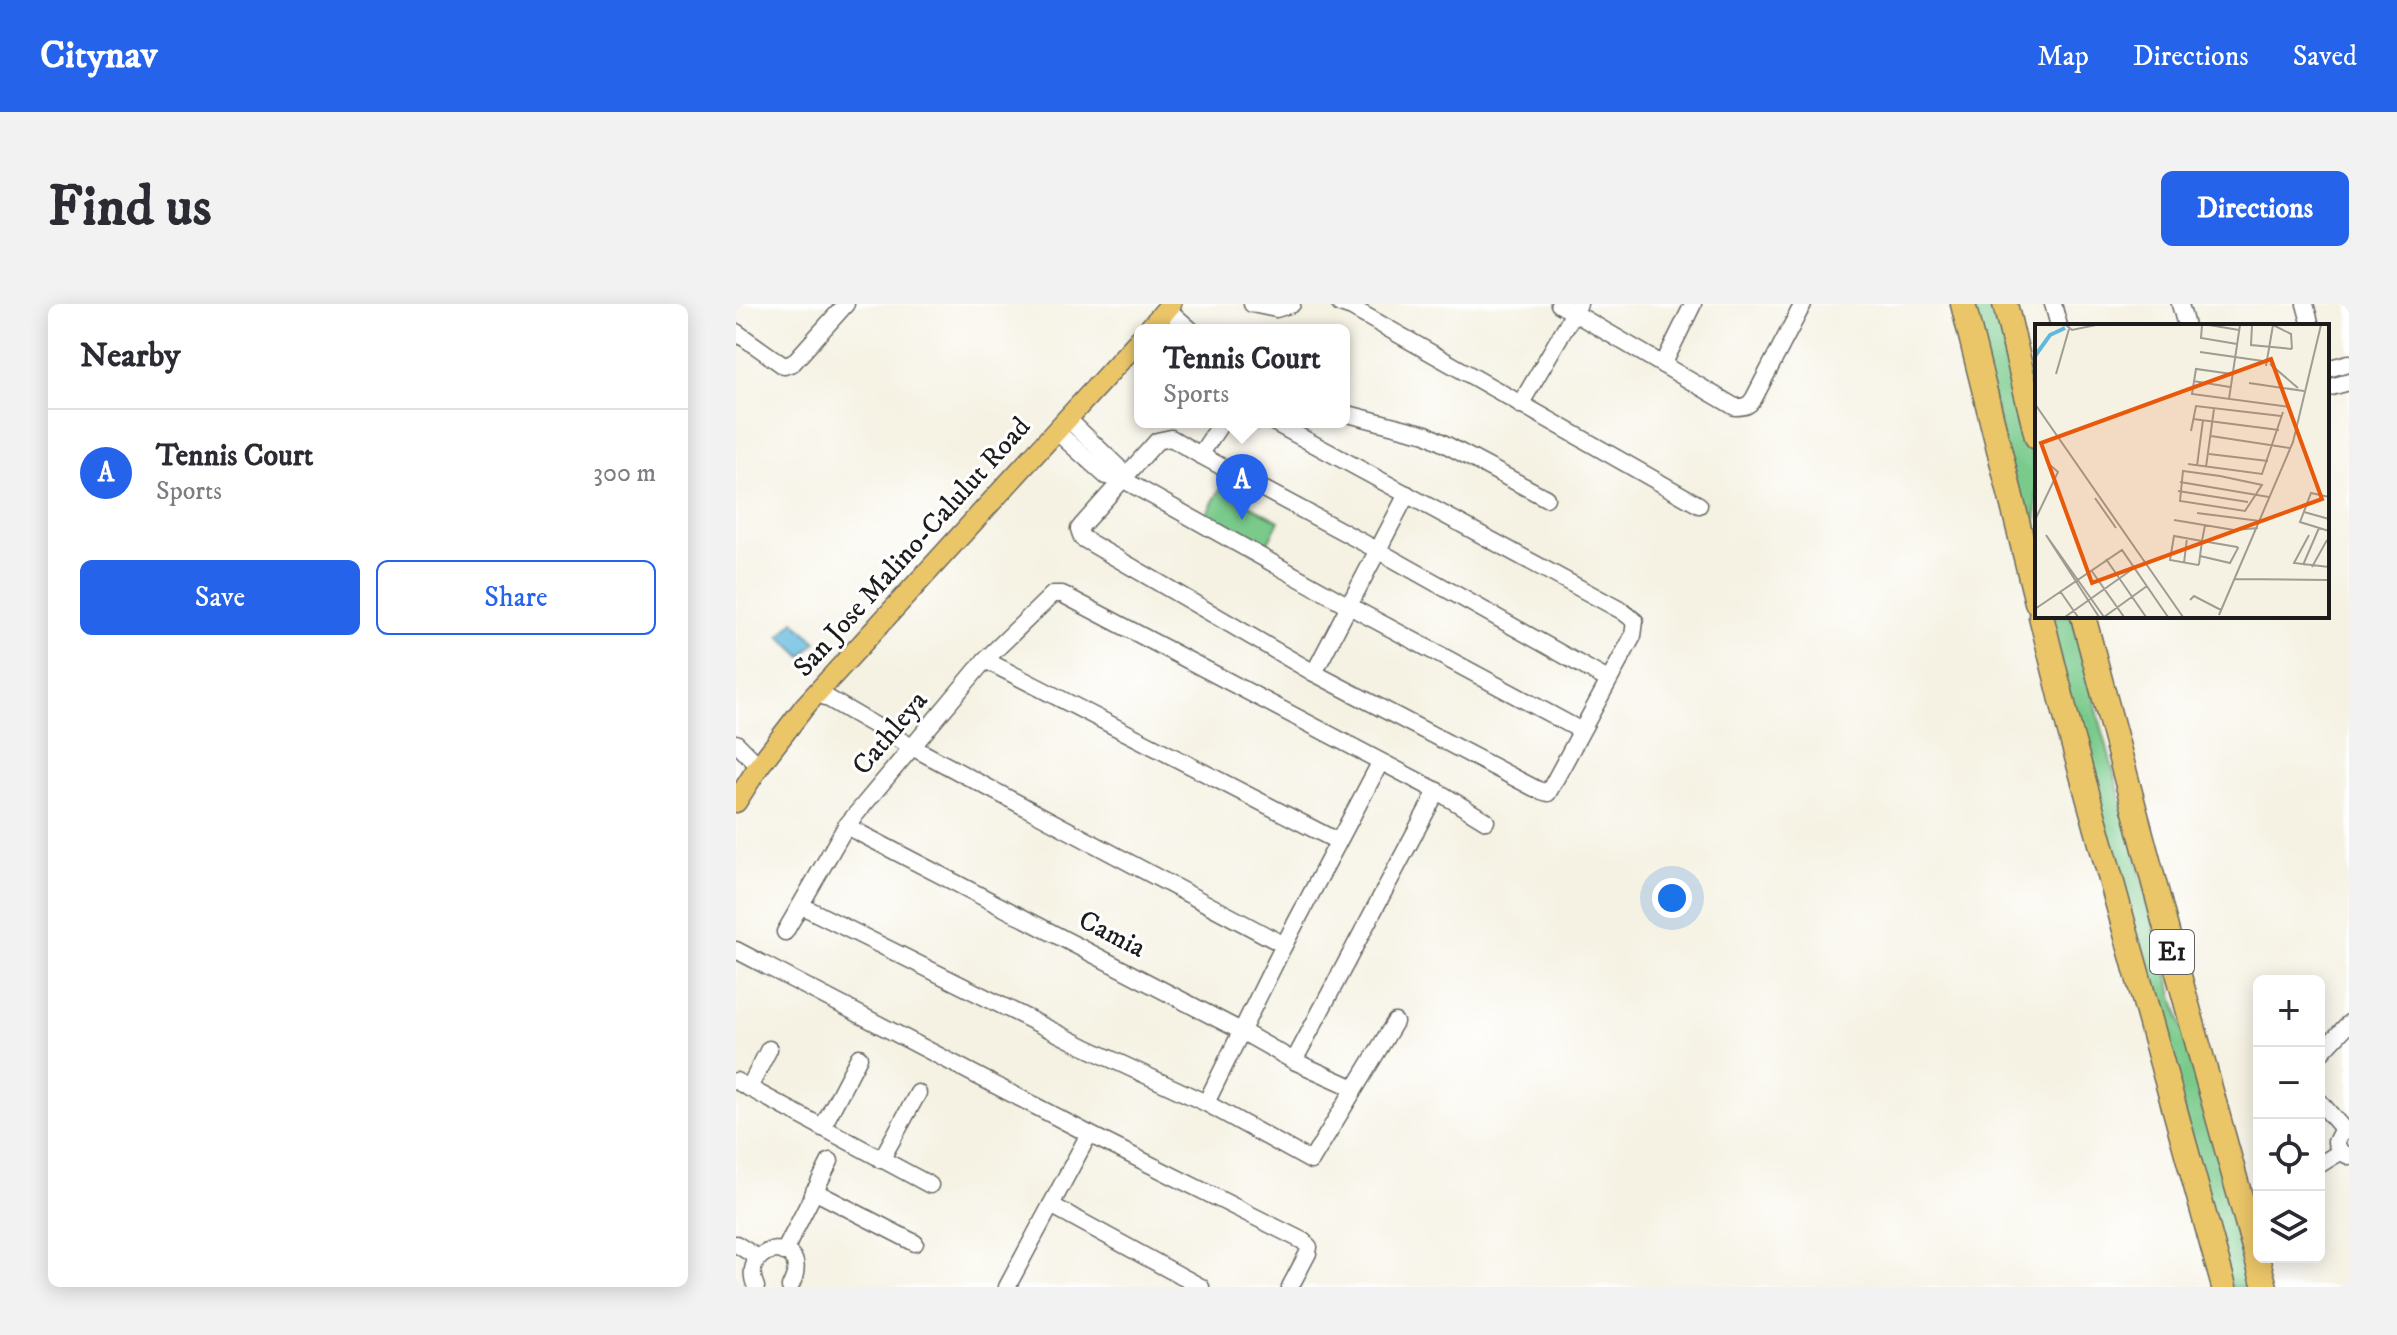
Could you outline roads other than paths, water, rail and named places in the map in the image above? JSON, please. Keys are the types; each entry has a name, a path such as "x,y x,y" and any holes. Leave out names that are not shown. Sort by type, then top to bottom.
{"highway":[{"path":"1963,304 2035,594"},
{"path":"2005,304 2035,429"},
{"name":"E1","path":"2042,618 2069,728 2224,1287"},
{"name":"E1","path":"2084,618 2265,1287"}],"main road":[{"path":"1153,324 1169,307"},
{"name":"San Jose Malino-Calulut Road","path":"736,802 792,721 817,692 1134,346"}],"street":[{"path":"736,332 784,366 793,363 842,309 822,304"},
{"path":"1252,304 1276,309 1292,304"},
{"path":"1340,304 1699,505"},
{"path":"1559,304 1577,308 1663,365 1735,407 1750,405 1803,304"},
{"path":"1663,365 1693,304"},
{"path":"2053,304 2058,324"},
{"path":"2180,304 2185,324"},
{"path":"2305,304 2310,324"},
{"path":"1169,307 1185,324"},
{"path":"1520,405 1577,308"},
{"path":"2329,368 2349,363"},
{"path":"2329,386 2349,382"},
{"path":"1350,415 1426,434 1546,498"},
{"path":"1062,425 1096,445 1118,467 1124,480"},
{"path":"1062,425 1085,459 1106,476 1124,480 1580,730"},
{"path":"1200,455 1218,428"},
{"path":"1284,428 1635,621 1633,636 1580,730 1551,790 1543,792 1314,673 1082,538 1079,529 1083,524 1157,441 1171,438 1608,680"},
{"path":"1085,459 1096,445"},
{"path":"1314,673 1407,494"},
{"name":"Cathleya","path":"785,932 846,826 985,660 1048,596 1062,594 1380,763"},
{"path":"985,660 1337,841"},
{"path":"817,692 912,747 1284,945"},
{"path":"736,743 759,766"},
{"path":"1206,1103 1337,841 1380,763 1437,791 1486,821"},
{"path":"1294,1061 1437,791"},
{"name":"Camia","path":"846,826 1294,1061 1354,1088"},
{"path":"802,906 1085,1047 1206,1103 1311,1161 1395,1022"},
{"path":"736,950 1089,1134 1303,1241 1309,1247 1308,1253 1290,1287"},
{"path":"2325,1049 2347,1027"},
{"path":"769,1049 743,1085 930,1185"},
{"path":"822,1128 859,1057"},
{"path":"881,1160 918,1093"},
{"path":"2325,1107 2347,1131 2336,1142 2344,1154 2325,1162"},
{"path":"1028,1287 1009,1283 1089,1134"},
{"path":"784,1252 830,1161"},
{"path":"814,1191 915,1243"},
{"path":"1051,1205 1201,1287"},
{"path":"736,1244 755,1256"},
{"path":"756,1287 750,1277 755,1256 771,1249 784,1252 792,1261 795,1271 790,1287"}],"water":[{"path":"794,621 816,642 802,657 780,636"}],"place":[{"name":"Tennis Court","path":"1242,520"}]}
